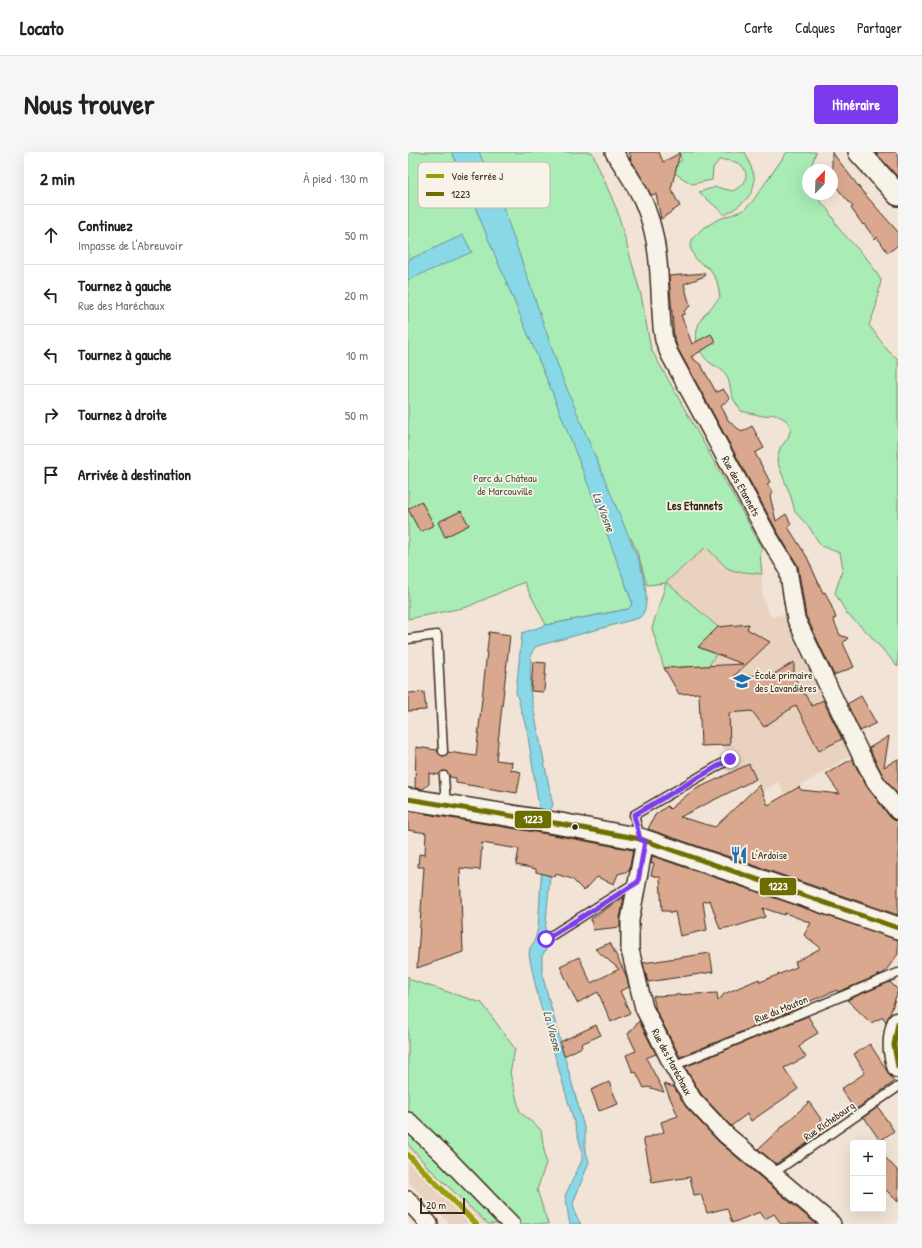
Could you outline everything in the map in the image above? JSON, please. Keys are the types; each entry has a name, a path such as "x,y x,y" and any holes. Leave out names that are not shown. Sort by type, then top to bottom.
{"street":[{"name":"Rue des Etannets","path":"614,152 644,203 653,232 656,246 662,327 664,340 669,353 764,529 788,569 796,619 860,753 875,780 898,811"},
{"path":"859,152 898,195"},
{"path":"408,799 561,824 642,840 898,928"},
{"name":"Rue des Maréchaux","path":"642,840 638,882 630,920 630,950 644,1008 673,1066 693,1100 725,1134 832,1224"},
{"path":"898,1023 894,1039 895,1058 898,1067"},
{"path":"408,1121 445,1156 511,1224"},
{"path":"408,1200 429,1224"}],"lane":[{"path":"408,639 437,635 443,751"},
{"path":"642,840 634,815 730,759"},
{"path":"444,776 446,805"},
{"path":"546,939 638,882"},
{"name":"Rue du Mouton","path":"673,1066 898,973"},
{"name":"Rue Richebourg","path":"772,1174 898,1087"}],"shaded area":[{"name":"École primaire des Lavandières","path":"706,547 727,568 749,574 762,574 763,598 771,617 783,614 823,700 852,755 785,795 778,782 762,792 749,764 736,770 722,745 701,746 699,693 679,694 664,668 652,628 666,583"},
{"path":"408,1144 427,1166 488,1224 450,1224 408,1181"}],"green space":[{"name":"Parc du Château de Marcouville","path":"408,152 592,152 617,210 641,295 651,349 763,549 760,553 762,574 735,571 727,568 706,547 666,582 718,627 698,647 716,654 709,666 664,668 652,628 666,583 647,585 639,557 631,538 612,546 632,602 628,609 546,625 524,582 467,607 408,619"},
{"path":"678,152 745,152 754,176 753,189 750,195 741,204 725,215 699,192 716,187 733,191 744,184 746,174 745,170 736,162 719,160 713,168 712,180 692,184 673,172 671,167 682,160"},
{"path":"787,152 816,152 812,164 802,164 802,200 819,200 828,210 840,230 869,261 881,280 876,307 869,325 888,351 898,359 898,667 868,633 847,614 835,593 843,568 840,553 821,546 809,527 795,512 791,497 777,461 780,448 788,438 791,428 786,420 775,414 763,416 741,411 733,398 726,375 709,362 698,347 696,335 699,324 704,315 720,297 717,281 710,269 696,260 690,247 693,238 702,229 717,220 744,210 752,202"},
{"path":"408,976 411,980 482,1003 515,1049 510,1073 520,1112 541,1130 546,1163 537,1190 548,1224 488,1224 427,1166 408,1144"}],"water":[{"path":"452,152 479,152 483,162 456,162"},
{"name":"La Viosne","path":"475,208 503,208 562,377 639,561 646,591 645,607 639,618 537,646 531,655 530,691 553,806 549,811 554,833 545,932 547,948 542,956 542,974 585,1131 585,1148 589,1162 573,1203 576,1216 581,1224 570,1224 565,1196 582,1160 582,1150 537,993 529,955 530,948 534,942 538,929 544,831 527,730 516,692 522,633 546,625 628,609 632,602 552,392"},
{"path":"463,235 472,252 408,280 408,260"}],"building":[{"path":"629,152 659,152 663,162 680,153 671,189 680,206 661,219 656,194 651,195 630,158"},
{"path":"832,152 862,191 898,232 898,245 888,253 877,237 875,239 864,224 863,225 851,208 853,207 838,189 838,164 832,164"},
{"path":"875,152 898,152 898,177"},
{"path":"704,273 705,276 684,284 690,306 684,311 685,314 681,315 692,344 711,334 716,342 691,357 701,365 716,392 723,389 730,399 721,405 728,420 742,432 752,426 764,448 755,453 770,482 767,484 773,493 770,496 776,521 786,514 791,524 788,527 807,557 823,593 825,592 831,605 836,618 833,619 840,635 848,638 843,643 854,667 834,675 806,616 798,566 777,531 678,349 674,337 669,276"},
{"path":"421,501 434,525 420,532 408,509"},
{"path":"461,511 469,525 445,537 438,522"},
{"path":"749,624 747,629 770,642 734,676 772,675 794,662 794,677 812,706 823,700 842,739 819,751 796,705 764,727 752,711 729,713 730,745 701,746 699,693 679,694 664,668 743,664 698,647 718,627"},
{"path":"489,632 510,635 496,760 512,762 511,770 521,772 517,793 456,783 456,778 450,777 448,773 444,771 439,775 429,773 429,784 423,789 415,788 416,747 437,750 439,754 443,756 448,752 476,756"},
{"path":"533,662 546,663 544,692 531,691"},
{"path":"424,692 426,710 408,711 408,693"},
{"path":"861,696 876,723 860,731 847,704"},
{"path":"889,736 884,767 898,759 898,795 883,776 869,748"},
{"path":"852,759 867,787 890,817 898,821 898,915 648,829 655,815 667,806 670,809 692,791 749,764 756,779 680,817 715,827 759,785 768,805 799,787 801,790 840,794 826,774"},
{"path":"408,811 633,850 629,871 618,874 614,884 597,877 584,891 572,879 556,874 555,877 536,872 536,869 516,865 519,849 482,843 480,870 460,868 463,952 417,968 424,867 418,867 419,854 425,855 426,833 408,830"},
{"path":"652,856 898,940 898,954 884,973 838,992 837,990 801,1005 802,1007 680,1057 656,1010 653,996 717,993 718,1001 724,994 759,979 760,982 797,967 795,962 821,948 804,935 811,923 785,913 784,915 763,908 765,917 737,926 720,929 710,900 703,902 707,930 680,936 675,912 670,913 670,911 662,911 660,877 651,875 654,863 651,864"},
{"path":"624,897 620,927 593,930 591,919"},
{"path":"610,943 626,975 629,987 620,991 630,1013 611,1022 598,992 577,1003 560,966 579,957 591,983 619,969 595,949"},
{"path":"710,953 713,972 648,982 643,963"},
{"path":"890,982 898,990 886,1022 883,1017 871,1023 847,1000"},
{"path":"808,1016 818,1033 803,1042 804,1043 799,1047 806,1057 784,1068 798,1089 751,1121 747,1114 731,1126 701,1094 685,1067"},
{"path":"639,1021 656,1054 646,1058 664,1092 648,1087 644,1088 636,1072 633,1073 626,1055 636,1051 628,1034"},
{"path":"596,1025 601,1035 581,1044 582,1047 564,1056 560,1042"},
{"path":"870,1044 894,1082 855,1110 841,1089 865,1073 854,1054"},
{"path":"609,1082 618,1104 599,1111 591,1090"},
{"path":"664,1084 674,1087 686,1107 719,1142 816,1224 781,1224 774,1214 765,1219 760,1212 732,1223 727,1208 707,1213 701,1194 694,1195 690,1177 652,1183 643,1139 664,1132 661,1122 678,1116"},
{"path":"809,1102 828,1129 776,1164 758,1149"},
{"path":"878,1107 894,1131 879,1140 864,1117"},
{"path":"886,1158 898,1171 898,1202 886,1190"}],"rail line":[{"name":"J","path":"408,1155 476,1224"}],"transit line":[{"name":"1223","path":"408,799 561,824 640,839 898,928"},
{"name":"1223","path":"898,1023 894,1045 898,1067"}],"place":[{"name":"École primaire des Lavandières","path":"742,681"},
{"name":"L'Ardoise","path":"739,855"}],"district":[{"name":"Les Etannets","path":"695,505"}],"route":[{"path":"546,939 638,882 645,841 640,839 634,815 730,759"}]}
